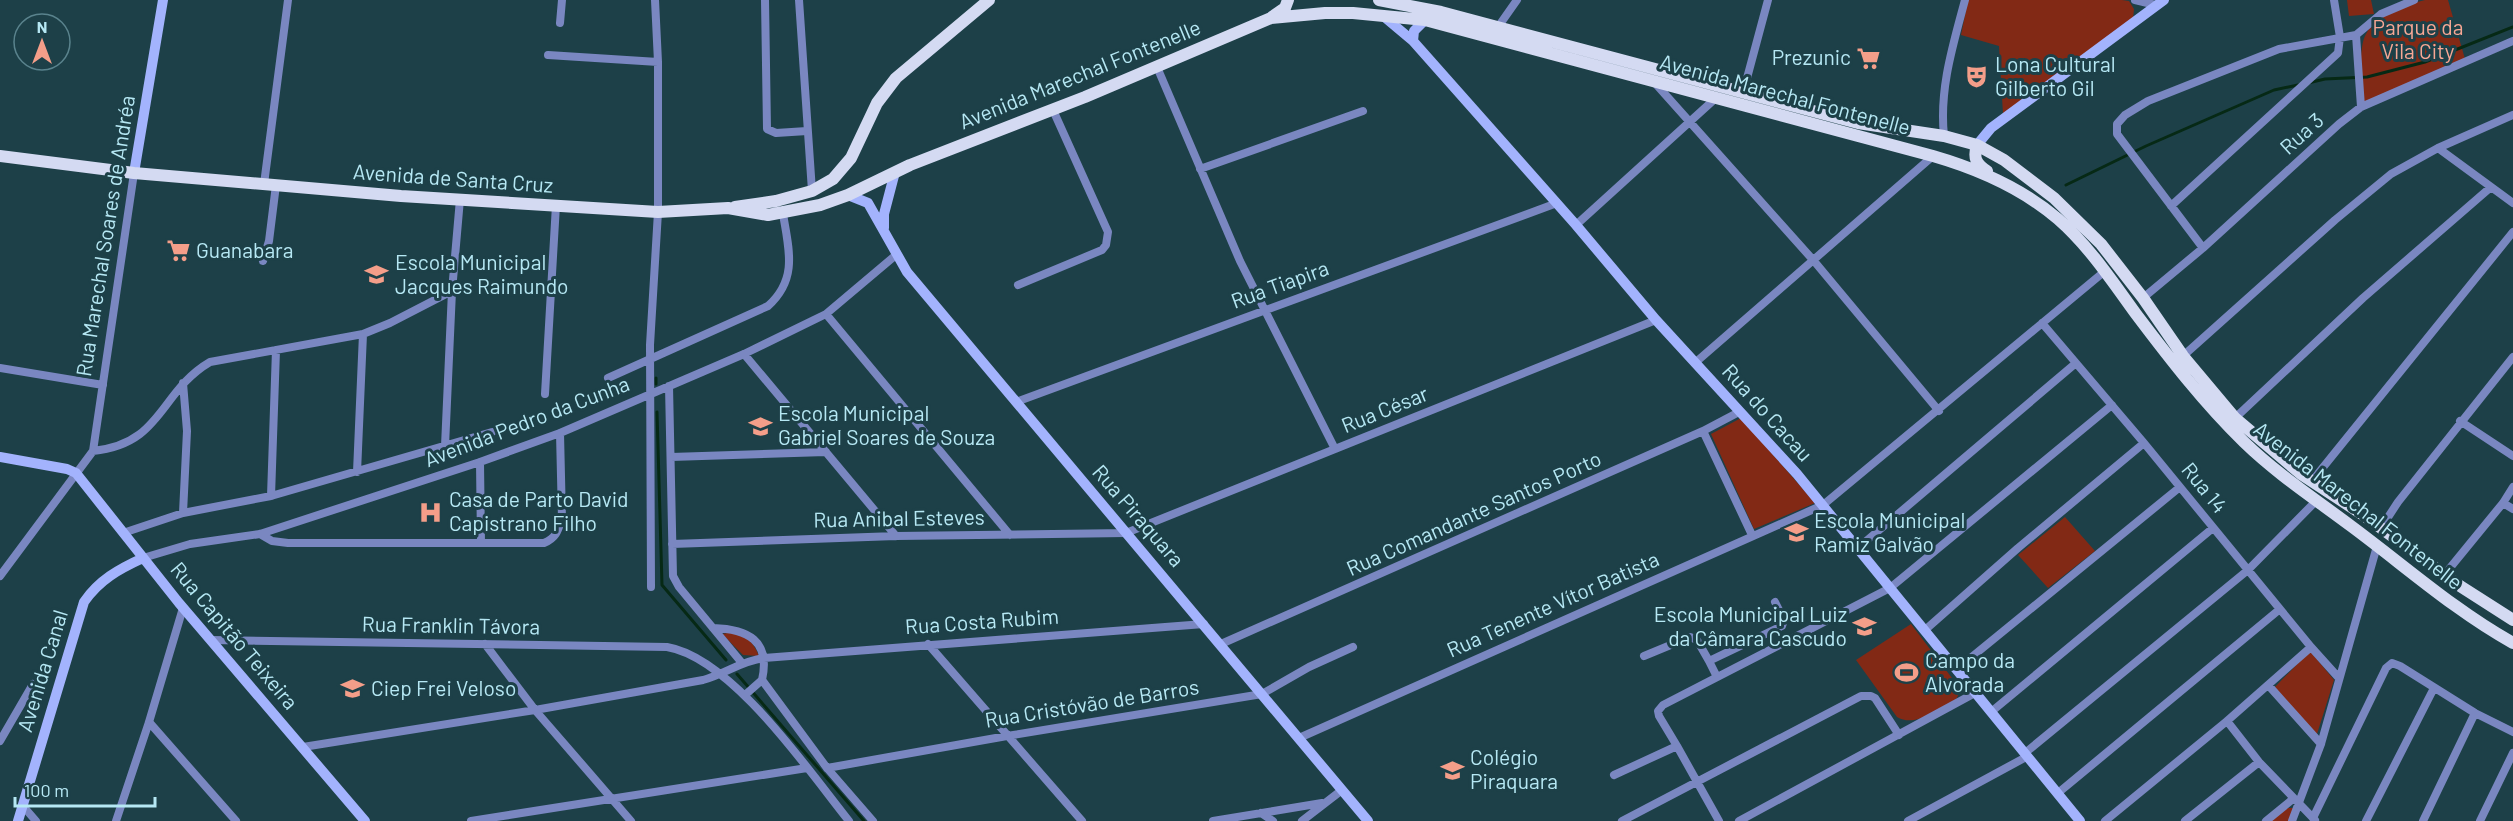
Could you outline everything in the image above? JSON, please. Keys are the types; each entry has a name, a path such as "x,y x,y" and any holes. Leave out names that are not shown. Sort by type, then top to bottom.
{"main road":[{"path":"728,208 776,201 812,191 824,185 841,171 851,158 877,103 896,78 989,0"},
{"path":"1271,18 1285,8 1288,0"},
{"path":"1310,0 1311,9 1316,14"},
{"name":"Avenida Marechal Fontenelle","path":"1379,0 1441,12 1858,123 1944,136 1977,145 2015,166 2072,213 2101,244 2143,298 2183,356 2235,418 2312,482 2513,620"},
{"name":"Avenida Marechal Fontenelle","path":"895,172 958,145 1053,110 1271,18 1316,14 1382,15 1425,20 1934,156 2003,182 2057,218 2091,252 2172,362 2222,419 2270,466 2481,625 2513,643"},
{"path":"1977,145 1974,158 1977,164 2003,182"},
{"name":"Avenida de Santa Cruz","path":"0,156 134,172 460,199 658,212 728,208 758,214 783,214 820,205 844,197 895,172"},
{"path":"2418,578 2428,570 2431,564"},
{"path":"2433,590 2445,574"}],"street":[{"name":"Rua Marechal Soares de Andréa","path":"0,576 93,451 134,172 163,0"},
{"path":"263,261 269,241 270,184 288,0"},
{"path":"560,23 562,0"},
{"path":"651,587 650,367 658,212 658,62 655,0"},
{"path":"765,0 767,129 776,133 807,131"},
{"path":"799,0 812,191"},
{"path":"1498,27 1517,0"},
{"path":"1743,93 1768,0"},
{"path":"1944,136 1942,106 1947,71 1965,0"},
{"path":"2135,0 2160,3"},
{"path":"2171,206 2338,53 2340,38 2334,0"},
{"path":"2203,248 2117,134 2117,124 2125,115 2148,101 2279,49 2356,35 2381,14 2414,0"},
{"path":"1977,145 1991,128 2160,3"},
{"name":"Rua do Cacau","path":"1382,15 1413,41 1557,203 1656,320 1823,505 2080,821"},
{"path":"1413,41 1414,31 1425,20"},
{"path":"2356,35 2361,107"},
{"name":"Rua 3","path":"2143,298 2203,248 2339,124 2361,107 2513,41"},
{"path":"548,55 658,62"},
{"path":"1157,67 1264,310 1335,449"},
{"path":"1651,79 1814,261 1939,411"},
{"path":"1576,225 1717,97"},
{"path":"1018,285 1102,250 1108,238 1108,232 1053,110"},
{"path":"1200,169 1363,111"},
{"path":"2183,356 2375,186 2406,164 2513,115"},
{"path":"2438,148 2513,203"},
{"path":"1696,362 1934,156"},
{"name":"Rua Piraquara","path":"885,232 884,214 895,172"},
{"path":"2235,418 2363,298 2491,187"},
{"name":"Rua Piraquara","path":"844,197 868,203 907,273 1368,821"},
{"path":"445,446 452,291 460,199"},
{"name":"Rua Tiapira","path":"1017,402 1557,203"},
{"path":"545,394 556,205"},
{"path":"608,378 768,306 779,296 786,284 789,271 783,214"},
{"path":"2312,482 2513,232"},
{"name":"Avenida Pedro da Cunha","path":"140,556 190,544 260,534 480,462 560,433 650,391 669,386 744,354 826,314 896,255"},
{"name":"Rua Tenente Vítor Batista","path":"1299,738 1823,505 2105,271"},
{"path":"93,451 124,445 143,432 194,370 210,362 363,334 390,323 452,291"},
{"path":"826,314 1010,535"},
{"name":"Rua César","path":"1126,533 1656,320"},
{"name":"Rua 14","path":"2042,323 2338,677"},
{"path":"357,472 363,334"},
{"path":"271,496 276,350"},
{"path":"744,354 896,536"},
{"path":"2381,528 2460,421 2513,357"},
{"path":"1858,548 2076,363"},
{"path":"0,368 103,385"},
{"path":"183,383 186,431 183,513"},
{"path":"669,386 673,576 679,587 739,664"},
{"path":"1719,821 1659,716 1660,708 1890,588 2112,405"},
{"name":"Rua Comandante Santos Porto","path":"1221,645 1703,432 1739,412"},
{"path":"2460,421 2513,456"},
{"path":"123,533 183,513 271,496 492,432"},
{"path":"1703,432 1752,535"},
{"path":"260,534 272,541 288,543 544,543 553,539 562,519 560,433"},
{"path":"1925,630 2144,443"},
{"path":"671,457 826,452"},
{"path":"0,457 67,469 76,473"},
{"path":"480,462 481,543"},
{"name":"Rua Capitão Teixeira","path":"76,473 183,608 365,821"},
{"path":"1957,669 2180,487"},
{"path":"2445,574 2503,503 2513,487"},
{"path":"1908,821 2026,755 2248,570 2316,501"},
{"path":"2503,503 2513,509"},
{"path":"1991,712 2213,528"},
{"name":"Rua Anibal Esteves","path":"672,544 896,536 1126,533"},
{"path":"2292,821 2296,802 2321,744 2338,677 2377,546"},
{"name":"Avenida Canal","path":"18,821 84,602 112,573 140,556"},
{"path":"1709,661 1782,626 1784,620 1775,602"},
{"path":"116,821 183,608"},
{"path":"2058,793 2280,609"},
{"name":"Rua Costa Rubim","path":"725,672 739,664 764,658 1204,624"},
{"path":"713,628 741,630 751,636 760,647 764,658 760,682 747,693"},
{"path":"1644,656 1690,637 1697,640 1717,677"},
{"name":"Rua Franklin Távora","path":"211,640 667,646 690,652 725,672"},
{"path":"485,644 535,710 631,821"},
{"path":"928,645 1082,821"},
{"name":"Rua Cristóvão de Barros","path":"827,768 1262,694 1309,666 1353,647"},
{"path":"2105,821 2227,722 2311,647"},
{"path":"2227,722 2259,762 2314,819 2388,665 2396,664 2475,713 2513,732"},
{"path":"303,747 535,710 725,672 747,693 849,821"},
{"path":"760,682 827,768 873,821"},
{"path":"0,741 33,684"},
{"path":"2269,686 2321,744"},
{"path":"2366,821 2434,688"},
{"path":"1739,821 1975,693"},
{"path":"1622,821 1696,780 1861,696 1875,698 1899,735"},
{"path":"2423,821 2475,713"},
{"path":"149,722 236,821"},
{"path":"1614,775 1677,746"},
{"path":"2480,821 2513,753"},
{"path":"2185,821 2259,762"},
{"path":"471,821 807,768"},
{"path":"1302,821 1342,790"},
{"path":"2266,821 2296,802"},
{"path":"1213,821 1322,804"},
{"path":"23,806 36,821"},
{"path":"1261,813 1273,821"}],"green space":[{"path":"1968,0 2122,0 2129,1 2134,9 2133,19 2003,114 1999,46 1961,35"},
{"path":"2347,0 2371,0 2374,14 2349,16"},
{"name":"Parque da Vila City","path":"2425,0 2448,0 2465,59 2363,103 2361,57 2366,34 2384,16"},
{"path":"1741,418 1815,503 1754,529 1711,434"},
{"path":"2065,517 2095,551 2048,588 2018,555"},
{"name":"Campo da Alvorada","path":"1911,624 1958,686 1959,694 1955,701 1927,716 1904,720 1897,717 1856,660"},
{"path":"733,632 749,640 759,656 743,655 722,634"},
{"path":"2310,651 2334,680 2317,734 2273,689"},
{"path":"2287,808 2295,808 2289,821 2269,821"}],"waterway":[{"path":"2308,83 2325,79 2367,77 2425,62 2513,27"},
{"path":"2066,185 2146,146 2274,90 2298,85"},
{"path":"656,378 656,384"},
{"path":"657,412 662,585 726,660"},
{"path":"737,674 864,821"}],"place":[{"name":"Prezunic","path":"1869,58"},
{"name":"Lona Cultural Gilberto Gil","path":"1977,77"},
{"name":"Guanabara","path":"178,251"},
{"name":"Escola Municipal Jacques Raimundo","path":"377,275"},
{"name":"Escola Municipal Gabriel Soares de Souza","path":"760,426"},
{"name":"Casa de Parto David Capistrano Filho","path":"431,512"},
{"name":"Escola Municipal Ramiz Galvão","path":"1796,533"},
{"name":"Escola Municipal Luiz da Câmara Cascudo","path":"1865,627"},
{"name":"Campo da Alvorada","path":"1907,673"},
{"name":"Ciep Frei Veloso","path":"353,689"},
{"name":"Colégio Piraquara","path":"1452,770"}]}
